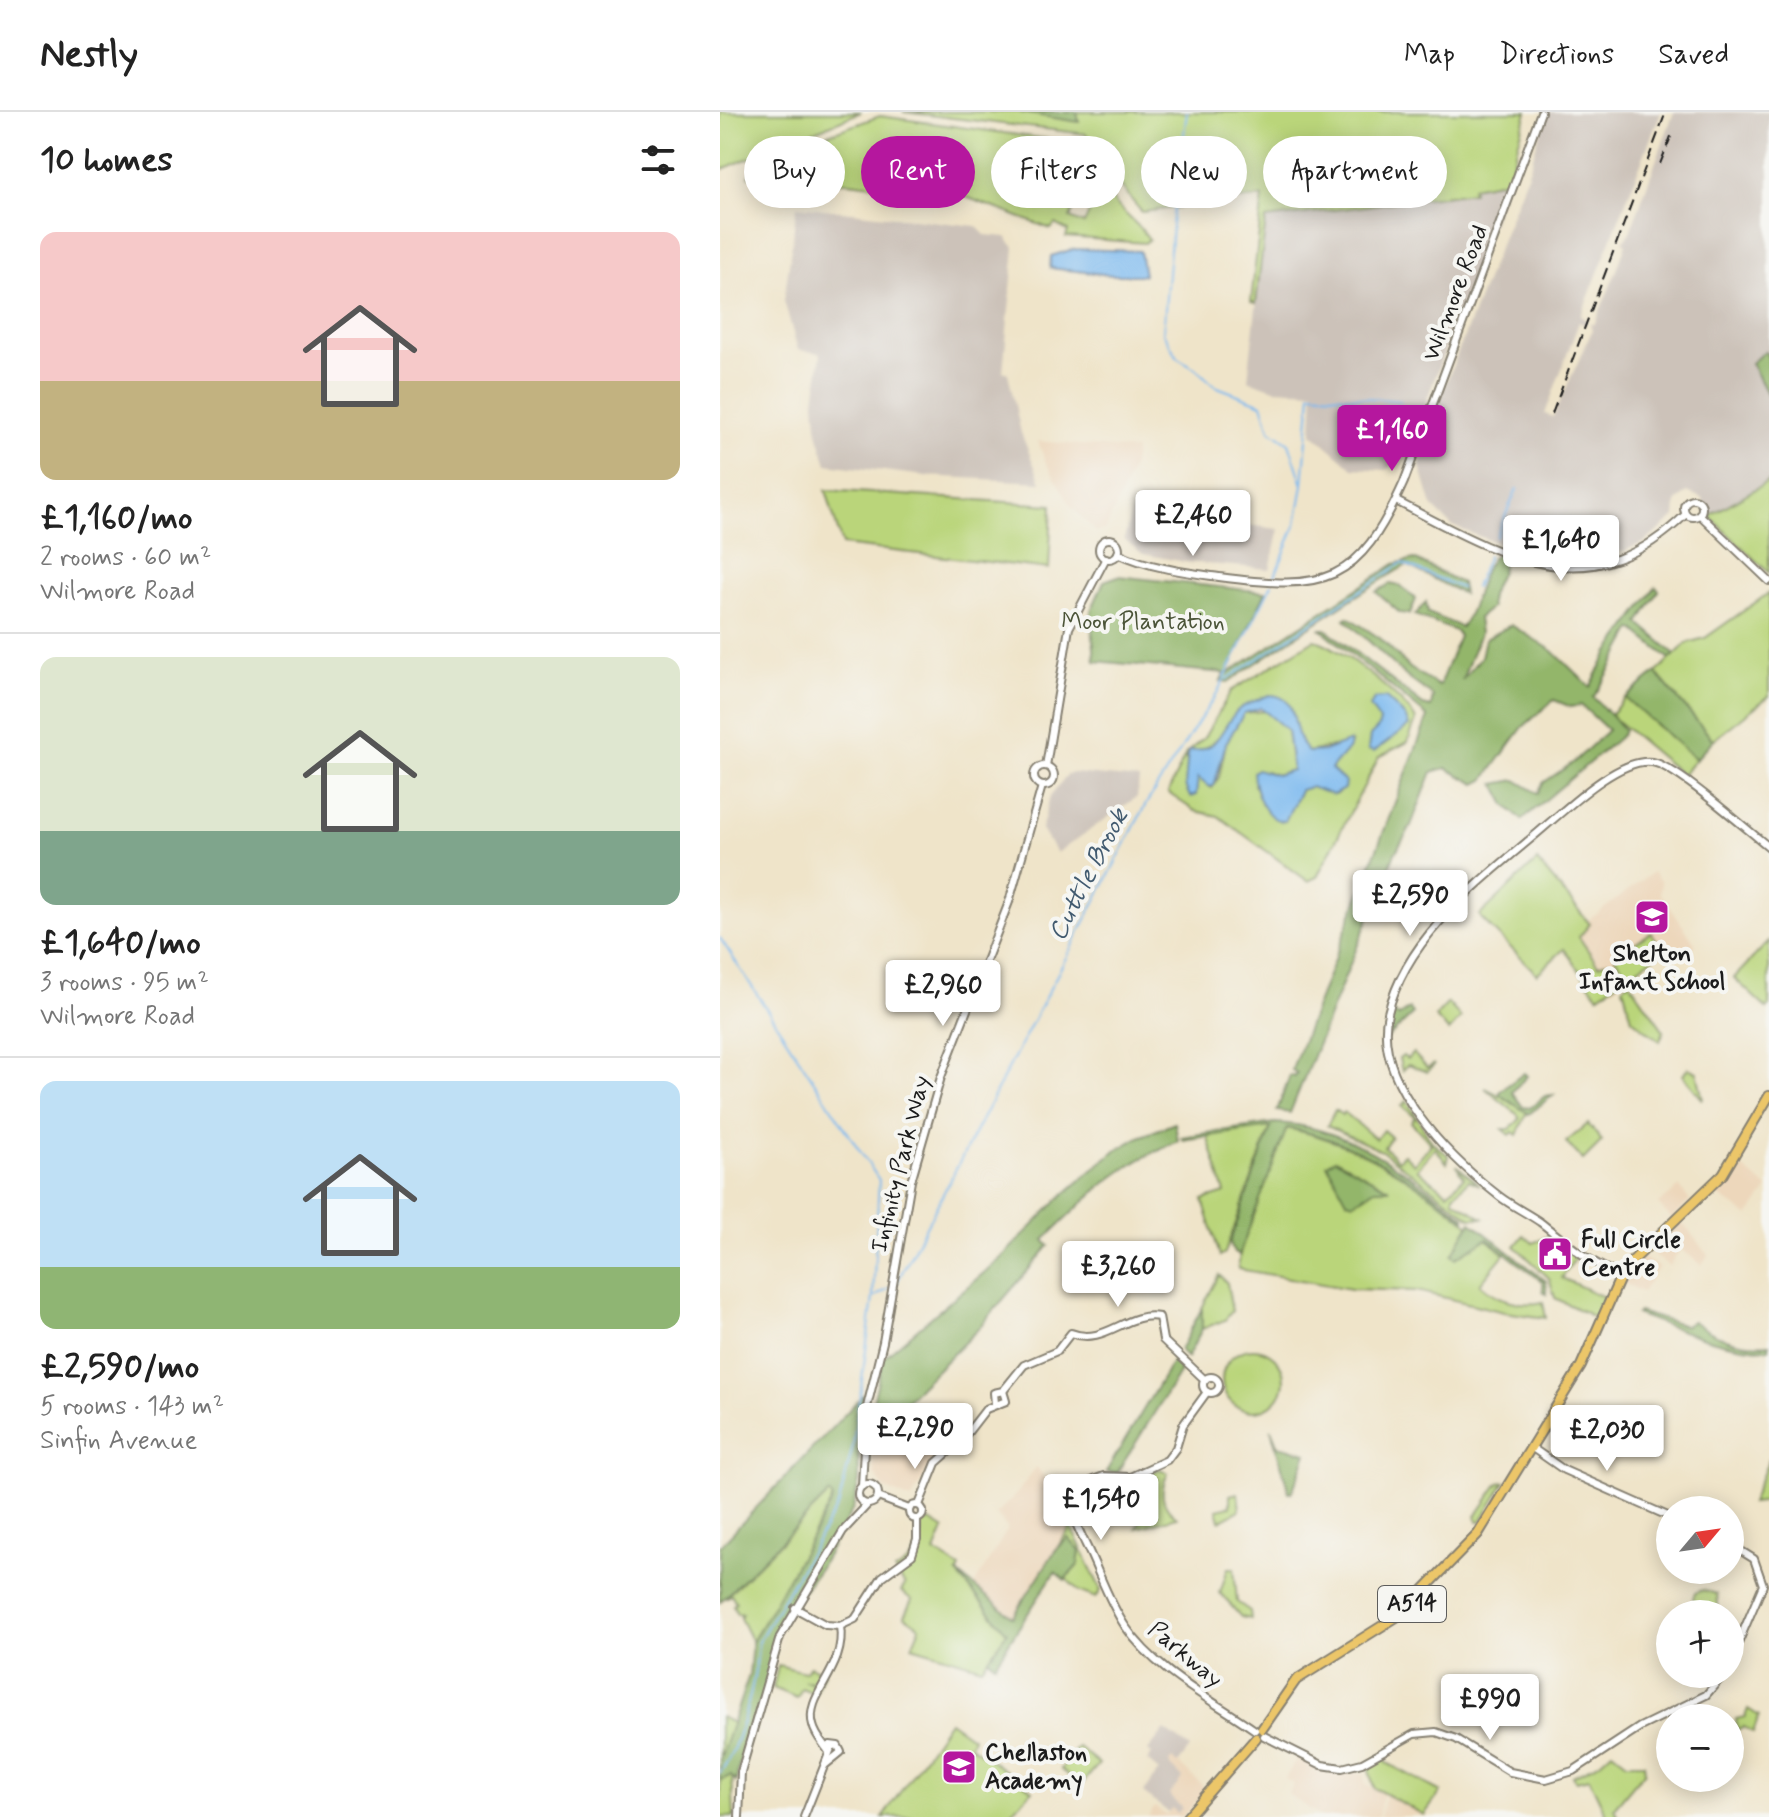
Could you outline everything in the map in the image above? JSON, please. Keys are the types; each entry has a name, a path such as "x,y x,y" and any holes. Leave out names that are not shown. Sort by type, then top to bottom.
{"main road":[{"name":"A514","path":"1187,1817 1259,1733 1296,1680 1390,1622 1435,1582 1478,1534 1581,1366 1620,1275 1637,1254 1723,1174 1769,1096"}],"street":[{"name":"Wilmore Road","path":"1396,501 1541,112"},
{"path":"1693,498 1701,504 1699,514 1694,517 1686,514 1684,504 1693,498"},
{"path":"1046,766 1052,770 1053,780 1042,786 1035,780 1035,773 1046,766 1069,628 1106,558 1118,553 1163,569 1278,584 1311,583 1353,563 1373,542 1396,501 1476,542 1526,561 1567,568 1616,561 1637,553 1686,514"},
{"path":"1699,514 1769,581"},
{"path":"1106,558 1100,550 1106,540 1115,541 1118,553"},
{"path":"1620,1275 1580,1256 1538,1221 1502,1199 1435,1137 1391,1061 1386,1033 1389,1010 1403,978 1447,912 1567,809 1632,763 1664,765 1769,847"},
{"name":"Infinity Park Way","path":"862,1486 866,1411 890,1298 905,1205 925,1130 953,1046 1005,915 1042,786"},
{"path":"878,1497 909,1509 919,1505 934,1466 995,1403 1006,1401 1003,1391 1024,1365 1057,1351 1071,1333 1098,1336 1138,1316 1159,1317 1159,1331 1165,1343 1205,1380 1207,1392 1215,1393 1219,1384 1212,1377 1205,1380"},
{"name":"Parkway","path":"1207,1392 1183,1425 1169,1458 1130,1477 1104,1476 1093,1480 1078,1496 1072,1516 1097,1574 1130,1632 1180,1679 1259,1733"},
{"path":"1531,1447 1564,1470 1656,1511"},
{"path":"863,1469 877,1490 878,1497"},
{"path":"739,1817 743,1762 780,1637 855,1514 862,1486 872,1484"},
{"path":"855,1514 878,1497"},
{"path":"859,1499 868,1504"},
{"path":"795,1608 819,1623 840,1626 858,1616 878,1581 912,1555 917,1539 917,1519 924,1512 919,1505"},
{"path":"909,1509 911,1516 917,1519"},
{"path":"1744,1553 1754,1559 1763,1585 1744,1629"},
{"path":"804,1817 831,1753 812,1721 812,1708 842,1651 840,1626"},
{"path":"1259,1733 1322,1765 1342,1768 1362,1763 1414,1734 1436,1732 1456,1739 1514,1774 1546,1779 1579,1768 1640,1727 1715,1688"}],"shaded area":[{"path":"1546,112 1661,112 1581,316 1587,320 1585,325 1579,322 1545,414 1553,417 1592,331 1590,323 1594,325 1617,270 1626,244 1623,242 1630,232 1674,112 1769,112 1769,481 1709,516 1702,498 1687,492 1676,503 1675,517 1645,542 1624,551 1569,562 1532,556 1452,526 1432,506 1420,466 1427,432 1530,167"},
{"path":"1508,180 1407,453 1386,470 1353,468 1312,433 1314,391 1275,389 1248,380 1266,218 1345,208 1447,208 1447,195 1472,192 1472,187"},
{"path":"797,208 976,226 985,235 1006,237 1015,247 1003,371 1008,373 1021,433 1041,482 925,476 827,464 818,436 815,402 821,353 798,350 784,301"},
{"path":"1038,441 1135,450 1133,466 1106,529 1096,532 1071,506 1045,461"},
{"path":"1139,503 1173,519 1175,516 1279,529 1270,569 1185,562 1143,554 1124,539 1134,504"},
{"path":"1067,775 1139,779 1137,797 1057,853 1041,830 1050,797"},
{"path":"1653,872 1661,882 1660,893 1696,945 1681,956 1673,945 1613,989 1574,931"},
{"path":"1739,1165 1768,1188 1748,1216 1714,1192"},
{"path":"1680,1187 1690,1201 1671,1219 1658,1204"},
{"path":"1682,1222 1708,1255 1702,1265 1681,1249 1669,1266 1654,1255 1655,1244"},
{"path":"1639,1256 1659,1267 1642,1292 1622,1282"},
{"path":"936,1405 964,1431 946,1447 921,1425"},
{"path":"882,1421 910,1441 914,1438 936,1456 911,1500 884,1488 874,1473 869,1437"},
{"path":"1036,1467 1068,1507 1071,1527 1012,1617 974,1585 1008,1529 996,1514 1018,1492"},
{"path":"1165,1730 1190,1748 1178,1764 1173,1759 1169,1764 1183,1778 1169,1795 1182,1808 1177,1813 1172,1808 1168,1812 1143,1793 1159,1771 1147,1761 1152,1754 1148,1751"},
{"path":"1298,1756 1325,1769 1364,1774 1365,1785 1383,1794 1378,1817 1321,1817 1288,1794 1294,1784 1285,1779"},
{"path":"1173,1758 1207,1790 1182,1817 1148,1817 1155,1807 1166,1815 1172,1808 1182,1808 1169,1795 1183,1778 1168,1764"},
{"path":"1385,1795 1424,1815 1380,1817"}],"green space":[{"path":"720,112 861,112 803,136 744,136 744,160 720,170"},
{"path":"903,112 1527,112 1508,180 1472,187 1473,192 1447,195 1447,136 1263,136 1263,197 1247,199 1247,136 1141,136 1141,208 1174,208 1142,212 1125,192 1125,136"},
{"path":"1023,112 1077,112 1079,122 1022,113"},
{"path":"880,116 1026,136 991,136 991,206 975,200 975,136 861,136 861,184 845,182 845,136 822,136"},
{"path":"1263,197 1263,208 1350,208 1266,219 1256,303 1251,302"},
{"path":"995,208 1074,208 1070,218 1084,224 1090,211 1084,208 1120,208 1149,239 1145,243 1066,237 1068,231 1055,224 1051,229"},
{"path":"1765,351 1769,359 1769,397 1751,363"},
{"path":"1769,481 1769,573 1709,516"},
{"path":"826,490 1052,505 1049,569 842,545"},
{"path":"1496,554 1503,556 1502,569 1491,595 1491,608 1478,618 1480,633 1462,680 1481,657 1485,639 1511,625 1553,651 1590,687 1609,652 1656,587 1659,591 1639,623 1675,654 1670,659 1633,629 1593,697 1624,730 1622,735 1522,820 1506,805 1495,784 1516,780 1538,793 1543,783 1574,762 1608,730 1581,705 1571,707 1554,700 1523,727 1484,780 1476,784 1446,768 1432,772 1410,828 1395,853 1290,1113 1277,1111 1290,1075 1295,1077 1297,1073 1292,1070 1295,1061 1428,717 1321,629 1326,629 1423,705 1431,707 1433,696 1408,678 1345,619 1348,617 1381,639 1410,668 1439,686 1459,636 1456,631 1415,615 1426,602 1428,613 1461,627 1467,619 1485,570"},
{"name":"Moor Plantation","path":"1414,559 1461,583 1463,594 1407,565 1228,682 1221,681 1225,673 1095,661 1091,611 1104,581 1118,576 1266,592 1227,674 1395,564"},
{"path":"1390,584 1400,586 1416,599 1410,614 1400,613 1376,592"},
{"path":"1769,593 1769,696 1713,740 1656,673 1687,643 1705,638"},
{"path":"1314,640 1338,651 1370,674 1399,699 1416,720 1408,742 1379,757 1317,877 1308,881 1218,816 1195,811 1168,793 1186,753 1188,752 1185,757 1196,783 1198,778 1212,788 1219,777 1226,743 1244,713 1267,711 1287,730 1292,770 1276,775 1266,771 1254,785 1262,804 1285,821 1300,790 1310,787 1335,795 1342,790 1331,769 1351,743 1308,752 1302,746 1293,721 1263,698 1241,712 1209,746 1188,751 1204,738 1231,691"},
{"path":"1656,673 1713,740 1696,759 1625,698"},
{"path":"1625,698 1696,759 1682,775 1610,715"},
{"path":"1537,861 1590,924 1579,937 1598,965 1609,961 1622,979 1598,996 1564,949 1537,974 1481,918 1480,915"},
{"path":"1651,932 1664,951 1628,975 1615,957"},
{"path":"1769,941 1769,1006 1767,1009 1734,978"},
{"path":"1629,981 1664,1031 1660,1041 1632,1019 1623,987"},
{"path":"1448,1003 1461,1018 1449,1031 1435,1017"},
{"path":"1409,1009 1413,1014 1389,1037 1391,1012 1399,1016"},
{"path":"1413,1053 1427,1068 1435,1064 1427,1072 1408,1065 1402,1071 1399,1059 1403,1056 1407,1059"},
{"path":"1688,1068 1697,1072 1703,1100 1683,1075"},
{"path":"1524,1073 1527,1076 1512,1092 1523,1107 1530,1108 1545,1096 1553,1095 1529,1114 1500,1095 1500,1091"},
{"path":"1485,1088 1512,1101 1527,1113 1517,1135 1513,1132 1510,1135 1503,1129 1510,1129 1520,1119 1518,1115"},
{"path":"1407,1101 1432,1142 1449,1156 1447,1163 1435,1148 1417,1169 1448,1193 1464,1177 1456,1165 1480,1185 1469,1180 1454,1195 1454,1200 1483,1218 1471,1218 1382,1151 1327,1126 1335,1110 1342,1115 1344,1112 1376,1139 1383,1130 1391,1137 1384,1147 1398,1160 1404,1154 1414,1164 1431,1144 1411,1122 1415,1117 1402,1106"},
{"path":"1175,1123 1178,1141 1121,1171 1076,1209 1044,1240 1049,1246 977,1330 869,1437 878,1418 870,1416 883,1358 999,1260 1062,1196 1112,1153 1139,1137"},
{"path":"1274,1123 1327,1132 1352,1142 1422,1184 1465,1220 1403,1175 1359,1151 1287,1128 1239,1255 1234,1253 1230,1242 1271,1127 1183,1140 1181,1137"},
{"path":"1588,1124 1602,1141 1583,1160 1566,1142"},
{"path":"1271,1126 1225,1253 1220,1256 1203,1200 1225,1193 1207,1135"},
{"path":"1286,1128 1318,1136 1376,1160 1429,1194 1504,1254 1480,1284 1509,1300 1543,1302 1546,1318 1504,1312 1417,1291 1351,1289 1238,1269 1251,1215"},
{"path":"1335,1159 1390,1189 1375,1189 1353,1203 1347,1201 1327,1164"},
{"path":"1471,1222 1546,1281 1547,1294 1543,1291 1543,1282 1487,1239 1456,1258 1452,1255"},
{"path":"1524,1235 1533,1243 1550,1235 1576,1257 1562,1278 1606,1298 1598,1319 1555,1298 1549,1278 1515,1246"},
{"path":"1219,1275 1227,1283 1232,1311 1225,1320 1202,1329 1202,1308"},
{"path":"1202,1308 1202,1329 1187,1358 1180,1350"},
{"path":"1638,1312 1685,1326 1693,1321 1729,1340 1769,1344 1769,1349 1735,1346 1702,1338 1636,1314"},
{"path":"1253,1349 1275,1358 1284,1380 1275,1402 1253,1411 1231,1402 1222,1380 1231,1358"},
{"path":"1175,1357 1184,1365 1117,1473 1106,1472"},
{"path":"865,1393 858,1441 859,1481 853,1509 820,1567 777,1627 766,1685 742,1750 736,1782 731,1776 720,1780 720,1759 749,1675 752,1642 833,1499 829,1494 720,1602 720,1546"},
{"path":"1271,1429 1278,1446 1307,1453 1292,1492 1289,1492"},
{"path":"1769,1459 1769,1501 1751,1503"},
{"path":"1160,1469 1168,1473 1163,1491 1164,1502 1177,1517 1137,1528 1148,1505 1147,1496 1154,1493 1148,1473"},
{"path":"1115,1480 1095,1512 1097,1519 1081,1528 1076,1511 1082,1495 1096,1483"},
{"path":"1505,1482 1481,1521 1478,1521 1476,1516 1499,1483"},
{"path":"830,1493 833,1499 752,1642 740,1618 742,1613 737,1614 733,1605 736,1603 732,1595 725,1598"},
{"path":"1238,1493 1240,1510 1220,1521 1217,1509 1230,1506 1230,1495"},
{"path":"930,1521 944,1530 935,1552 960,1568 957,1574 1008,1632 982,1667 912,1646 920,1627 904,1616 912,1600 901,1591 905,1585 895,1571 913,1556 923,1523"},
{"path":"1071,1527 1101,1590 1096,1598 1080,1592 1066,1579 1078,1565 1080,1551 1068,1538 1055,1551"},
{"path":"1068,1538 1080,1551 1078,1565 1065,1580 1055,1572 995,1664 988,1659 1007,1632 957,1573 1013,1617 1055,1551"},
{"path":"1228,1568 1234,1568 1237,1602 1250,1611 1251,1619 1241,1617 1220,1593"},
{"path":"1703,1590 1717,1594 1718,1600 1692,1600 1695,1593"},
{"path":"778,1665 804,1672 810,1666 824,1673 820,1682 804,1681 819,1684 815,1694 802,1688 797,1698 773,1688"},
{"path":"1748,1709 1759,1716 1753,1733 1744,1727"},
{"path":"720,1717 733,1723 720,1759"},
{"name":"Chellaston Academy","path":"949,1721 973,1738 969,1745 1033,1790 1006,1817 883,1817"},
{"path":"1078,1747 1099,1764 1081,1785 1061,1769"},
{"path":"1612,1751 1627,1763 1644,1763 1645,1771 1614,1808 1618,1817 1600,1817 1606,1814 1589,1778 1576,1781 1573,1776 1599,1763"},
{"path":"1385,1757 1387,1763 1441,1792 1424,1815 1374,1788 1368,1767"},
{"path":"726,1775 732,1776 734,1817 720,1817 720,1780"}],"water":[{"path":"1074,249 1140,251 1144,275 1050,268 1051,256"},
{"path":"1269,695 1287,701 1298,735 1308,752 1324,751 1350,741 1349,748 1331,769 1345,782 1344,789 1333,795 1310,787 1300,790 1285,821 1266,811 1258,796 1253,772 1257,769 1276,775 1292,770 1292,766 1287,730 1261,708 1244,713 1226,743 1214,786 1209,787 1198,778 1196,795 1190,797 1185,786 1188,751 1207,748 1239,709"},
{"path":"1386,698 1405,716 1409,726 1374,752 1368,750 1370,736 1380,721 1370,707 1374,699"}],"waterway":[{"name":"Cuttle Brook","path":"1187,112 1173,214 1163,333 1178,358 1215,386 1262,404 1270,430 1289,443 1303,485 1296,524 1274,578"},
{"path":"1303,484 1311,393 1401,401"},
{"path":"1496,537 1517,489"},
{"path":"1475,587 1488,556"},
{"path":"1227,679 1402,563 1461,588"},
{"name":"Cuttle Brook","path":"895,1286 1146,804 1217,693 1272,584"},
{"path":"720,938 879,1180 873,1297"},
{"name":"Cuttle Brook","path":"720,1772 734,1746 746,1710 758,1642 839,1503 853,1446 873,1298 889,1288"}],"railway":[{"path":"1552,414 1666,112"},
{"path":"1660,164 1672,134"}],"place":[{"name":"Shelton Infant School","path":"1652,917"},
{"name":"Full Circle Centre","path":"1555,1254"},
{"name":"Chellaston Academy","path":"959,1767"}]}
